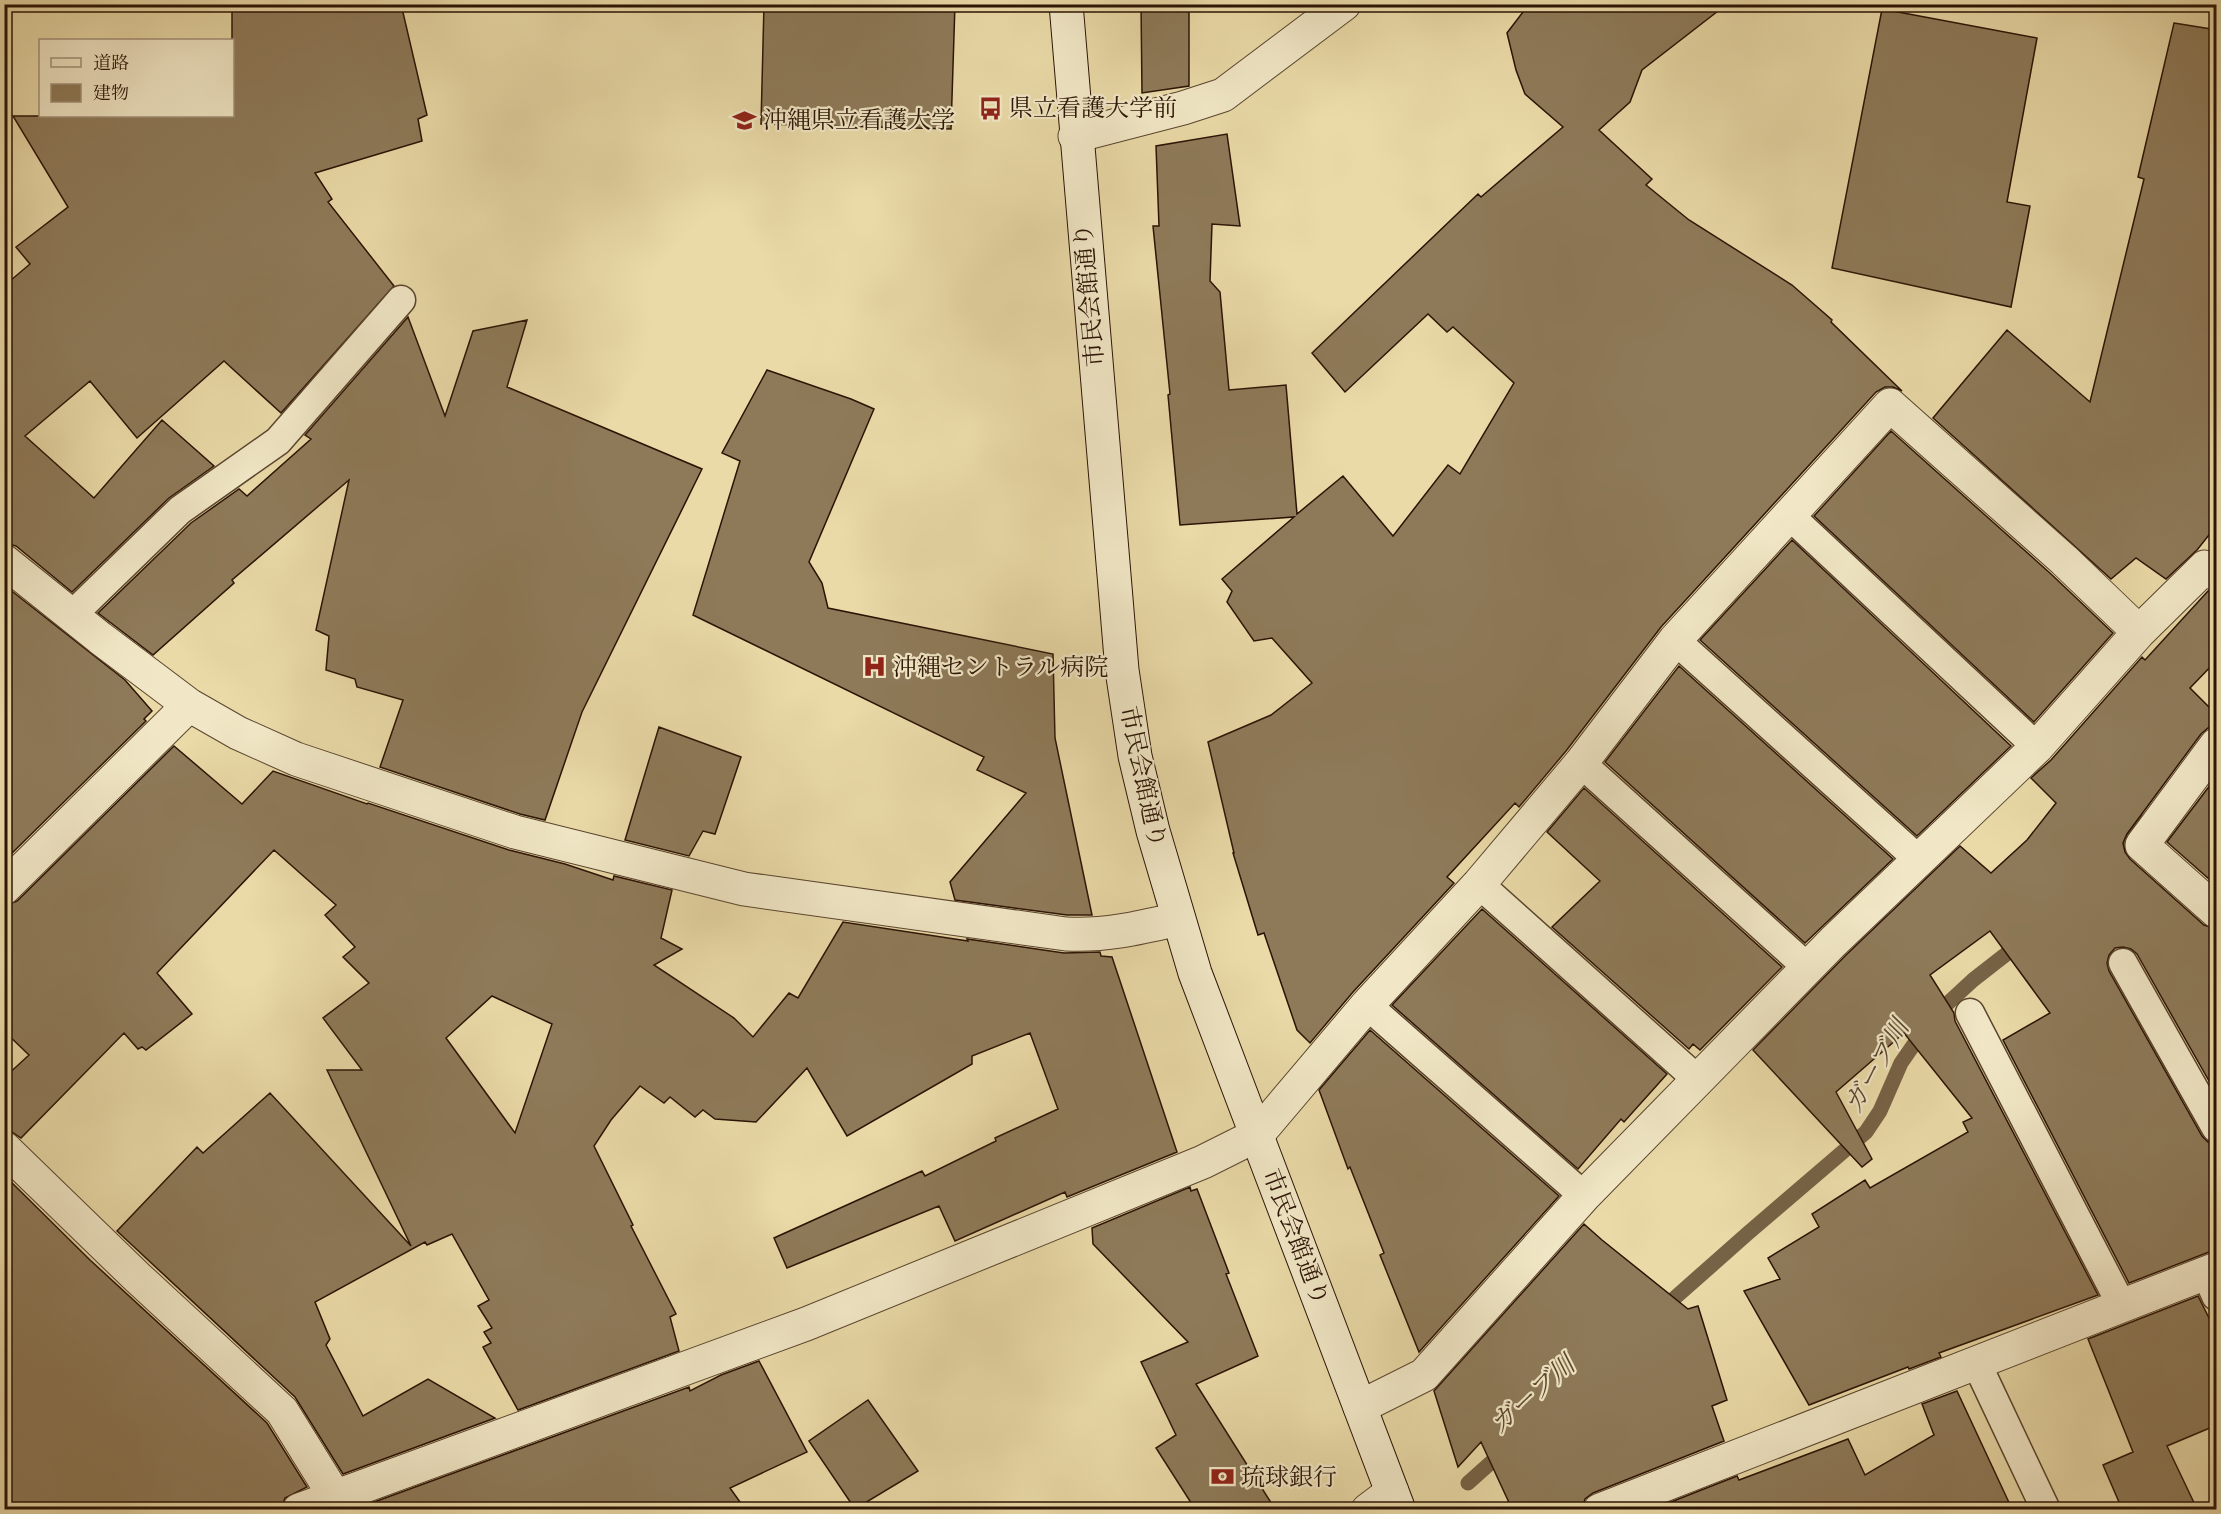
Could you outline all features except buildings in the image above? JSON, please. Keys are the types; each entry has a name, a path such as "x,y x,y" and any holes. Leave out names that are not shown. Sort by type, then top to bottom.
{"street":[{"name":"市民会館通り","path":"1066,4 1075,136 1122,670 1135,756 1178,919 1195,973 1360,1407 1386,1504"},
{"path":"1075,136 1183,108 1223,95 1344,4"},
{"path":"299,1509 806,1324 1192,1166 1257,1135 1367,1005 1479,884 1581,763 1675,640 1890,405 2064,560 2139,632"},
{"path":"4,561 189,705 238,733 296,759 515,832 744,889 1066,934 1118,933 1178,919"},
{"path":"1360,1407 1424,1375 1584,1196 1808,968 2037,747 2139,632 2205,567 2217,574"},
{"path":"4,888 189,705"},
{"path":"2217,745 2142,845 2217,911"},
{"path":"4,1148 129,1269 282,1411 334,1495"},
{"path":"1600,1509 2122,1306 2213,1279"}],"lane":[{"path":"72,615 180,510 278,441 401,300"},
{"path":"1789,515 2037,747"},
{"path":"1675,640 1919,860"},
{"path":"1581,763 1808,968"},
{"path":"1479,884 1698,1080"},
{"path":"2123,963 2217,1128"},
{"path":"1367,1005 1584,1196"},
{"path":"1970,1014 2122,1306"},
{"path":"1976,1362 2046,1509"}],"waterway":[{"name":"ガーブ川","path":"2111,860 2139,821"},
{"name":"ガーブ川","path":"1660,1311 1866,1132 1880,1111 1901,1063 1933,1017 1973,980 2023,941"},
{"name":"ガーブ川","path":"1468,1483 1506,1449"}],"place":[{"name":"県立看護大学前","path":"991,108"},
{"name":"沖縄県立看護大学","path":"745,120"},
{"name":"沖縄セントラル病院","path":"875,667"},
{"name":"琉球銀行","path":"1223,1477"}]}
